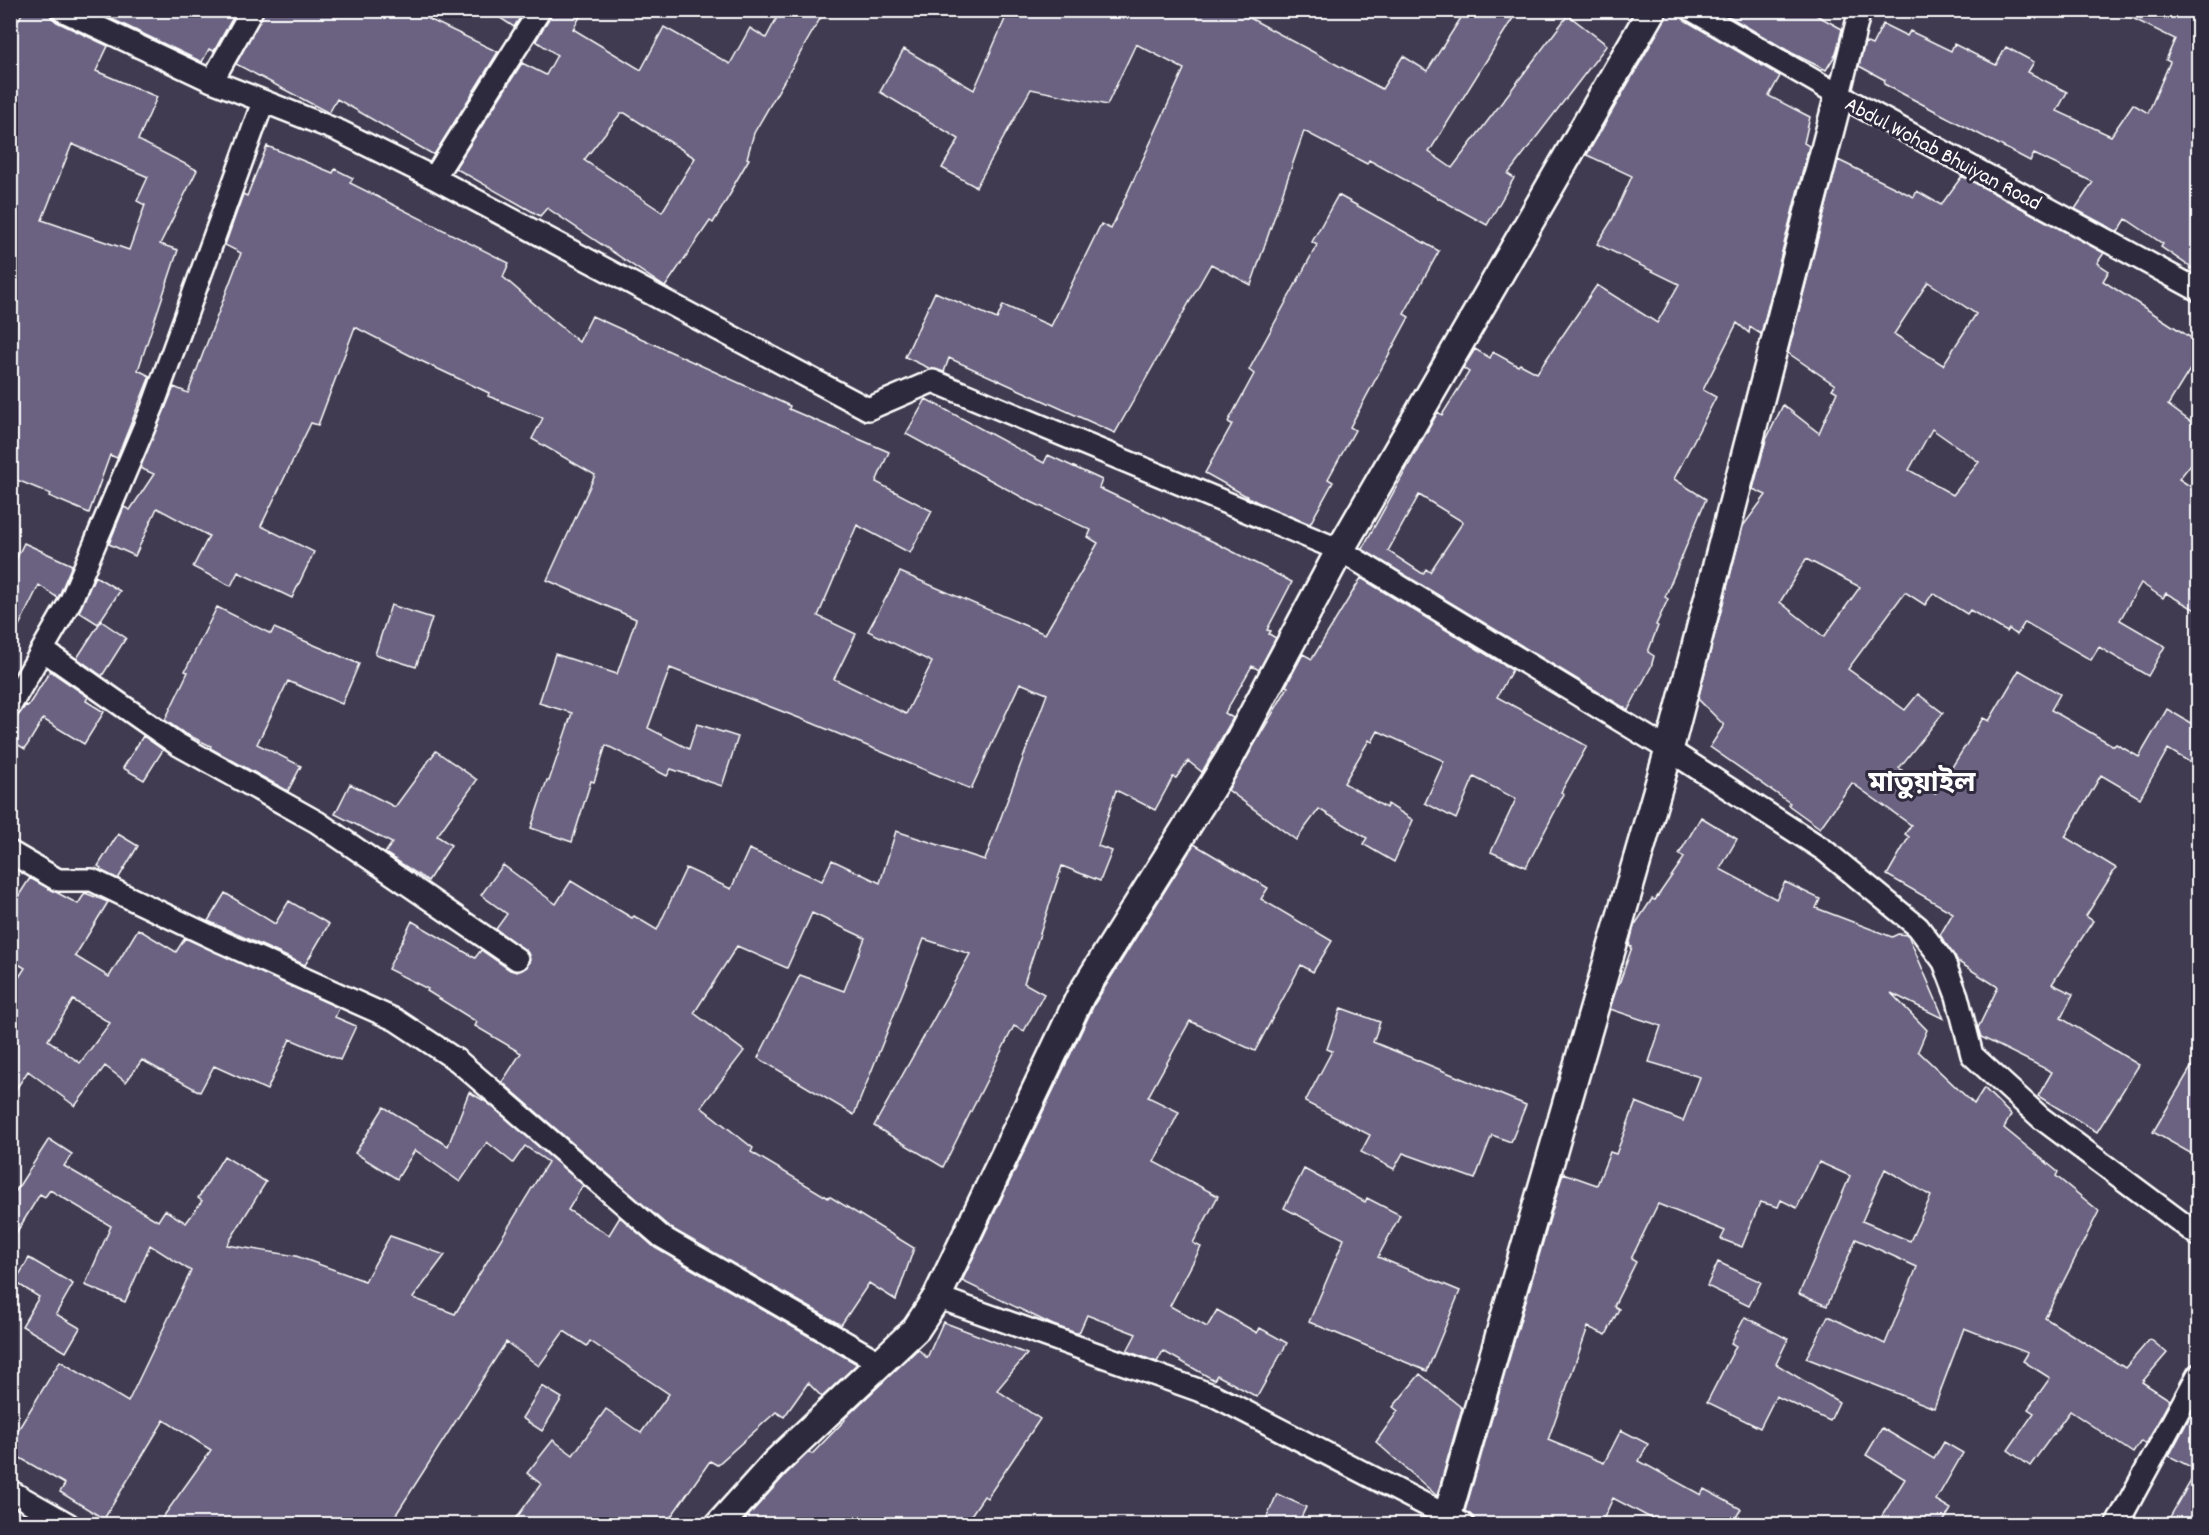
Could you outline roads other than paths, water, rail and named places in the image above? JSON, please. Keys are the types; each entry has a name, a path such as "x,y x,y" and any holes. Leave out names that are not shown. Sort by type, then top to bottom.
{"street":[{"path":"62,10 212,81 339,131 434,178 868,410 933,381 1340,550 1669,750 1824,850 1918,927 1944,962 1957,996 1972,1054 2041,1118 2199,1235"},
{"path":"212,81 252,10"},
{"path":"434,178 540,10"},
{"path":"720,1524 775,1463 916,1329 937,1297 1081,995 1229,759 1340,550 1652,10"},
{"name":"Abdul Wohab Bhuiyan Road","path":"1692,10 1839,95 2199,290"},
{"path":"937,1297 1215,1396 1452,1522 1669,750 1860,10"},
{"path":"10,706 71,600 153,406 263,102"},
{"path":"43,650 177,744 317,822 517,959"},
{"path":"10,852 58,880 92,880 396,1020 458,1061 662,1238 879,1362"},
{"path":"2117,1524 2199,1375"},
{"path":"10,1491 68,1524"}],"district":[{"name":"মাতুয়াইল","path":"1922,781"}]}
